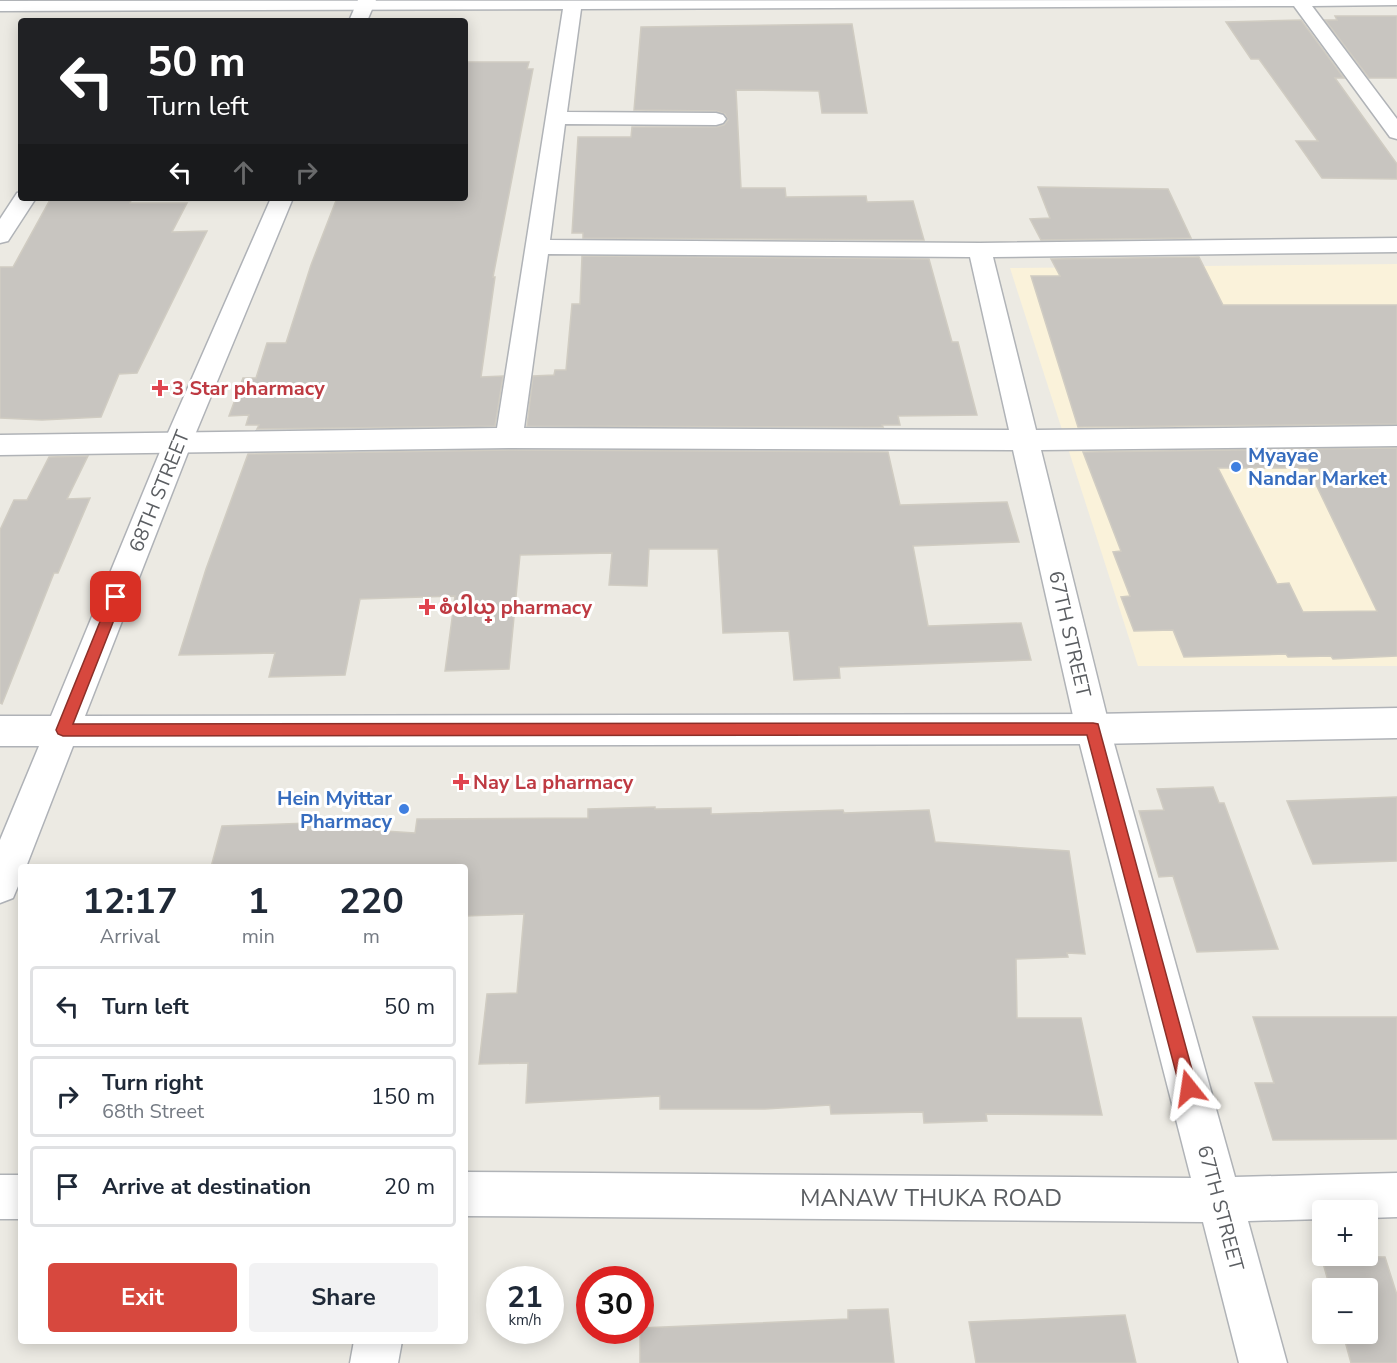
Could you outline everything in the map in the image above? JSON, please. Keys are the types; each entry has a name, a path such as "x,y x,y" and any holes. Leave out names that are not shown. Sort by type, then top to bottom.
{"street":[{"path":"1299,0 1397,133"},
{"path":"0,6 364,9 573,2 1397,0"},
{"path":"509,438 573,2"},
{"path":"556,118 716,119"},
{"path":"0,236 23,201"},
{"name":"68TH STREET","path":"0,885 178,442 281,201"},
{"path":"537,248 1393,251"},
{"name":"67TH STREET","path":"980,250 1093,729 1263,1363"},
{"path":"0,445 509,438 1024,440 1397,436"},
{"path":"0,731 1093,729 1397,723"},
{"name":"MANAW THUKA ROAD","path":"468,1194 1218,1200 1397,1195"},
{"path":"0,1197 18,1197"},
{"path":"374,1363 377,1344"}],"shaded area":[{"name":"Myayae Nandar Market","path":"1397,264 1397,666 1138,666 1010,268"}],"building":[{"path":"1335,16 1397,16 1397,78 1369,78 1325,20 1337,20"},
{"path":"1301,20 1344,78 1335,78 1397,164 1397,179 1322,178 1296,141 1318,141 1259,59 1251,59 1226,22"},
{"path":"852,24 867,113 822,113 819,91 736,90 741,188 785,188 786,197 866,196 867,202 913,201 924,240 583,238 583,233 572,233 578,137 631,137 632,127 716,127 724,125 728,120 725,114 716,111 634,110 641,27"},
{"path":"468,62 529,62 527,69 533,69 493,277 495,277 481,377 503,376 495,426 257,429 259,425 246,425 249,415 229,416 243,378 256,378 267,343 286,343 311,265 336,201 468,201"},
{"path":"1038,187 1168,189 1191,238 1041,240 1030,219 1050,218"},
{"path":"49,201 187,203 172,232 207,231 137,373 119,374 101,417 42,420 0,418 0,267 13,267"},
{"path":"582,256 929,259 952,342 958,342 977,415 898,416 900,425 882,425 883,427 527,426 533,376 554,375 555,370 566,370 572,304 580,304"},
{"path":"1199,257 1223,305 1397,305 1397,424 1078,427 1031,276 1060,276 1051,259"},
{"path":"1397,448 1397,656 1333,659 1331,656 1288,657 1286,654 1184,657 1173,630 1134,631 1121,597 1130,596 1113,552 1121,551 1083,452","holes":["1218,468 1308,468 1377,611 1303,612 1289,583 1277,584"]},
{"path":"509,450 888,452 900,505 1007,502 1019,542 913,546 928,626 1021,623 1031,660 839,667 840,678 794,680 789,631 723,633 718,549 649,549 647,586 609,585 612,553 520,555 509,669 445,671 455,596 360,599 345,675 269,677 275,653 179,655 206,569 248,454"},
{"path":"88,456 67,499 90,498 58,573 54,573 2,704 0,703 0,530 14,500 27,500 49,457"},
{"path":"1213,787 1219,803 1224,803 1278,949 1197,952 1173,876 1159,877 1139,811 1164,810 1157,789"},
{"path":"1397,797 1397,861 1313,864 1287,801"},
{"path":"711,808 711,814 929,810 935,842 1069,851 1085,954 1067,953 1068,957 1016,959 1017,1018 1081,1018 1102,1115 986,1114 987,1121 924,1123 923,1112 831,1114 830,1105 765,1109 660,1109 660,1096 526,1103 528,1063 479,1064 487,994 517,993 524,914 468,916 468,864 212,864 222,826 309,823 309,826 415,833 417,819 588,818 588,809"},
{"path":"1253,1017 1397,1017 1397,1139 1273,1140 1255,1083 1274,1083"},
{"path":"1378,1257 1385,1257 1397,1295 1397,1363 1351,1363 1346,1344 1378,1344 1378,1278 1327,1278 1324,1266 1378,1266"},
{"path":"888,1309 894,1363 640,1363 640,1344 654,1344 654,1327 848,1319 848,1310"},
{"path":"1125,1315 1136,1363 976,1363 969,1322"}],"place":[{"name":"3 Star pharmacy","path":"160,388"},
{"name":"Myayae Nandar Market","path":"1236,467"},
{"name":"စံပါယ္ pharmacy","path":"427,607"},
{"name":"Nay La pharmacy","path":"461,782"},
{"name":"Hein Myittar Pharmacy","path":"404,809"}],"route":[{"path":"116,597 63,730 1093,729 1189,1088"}]}
